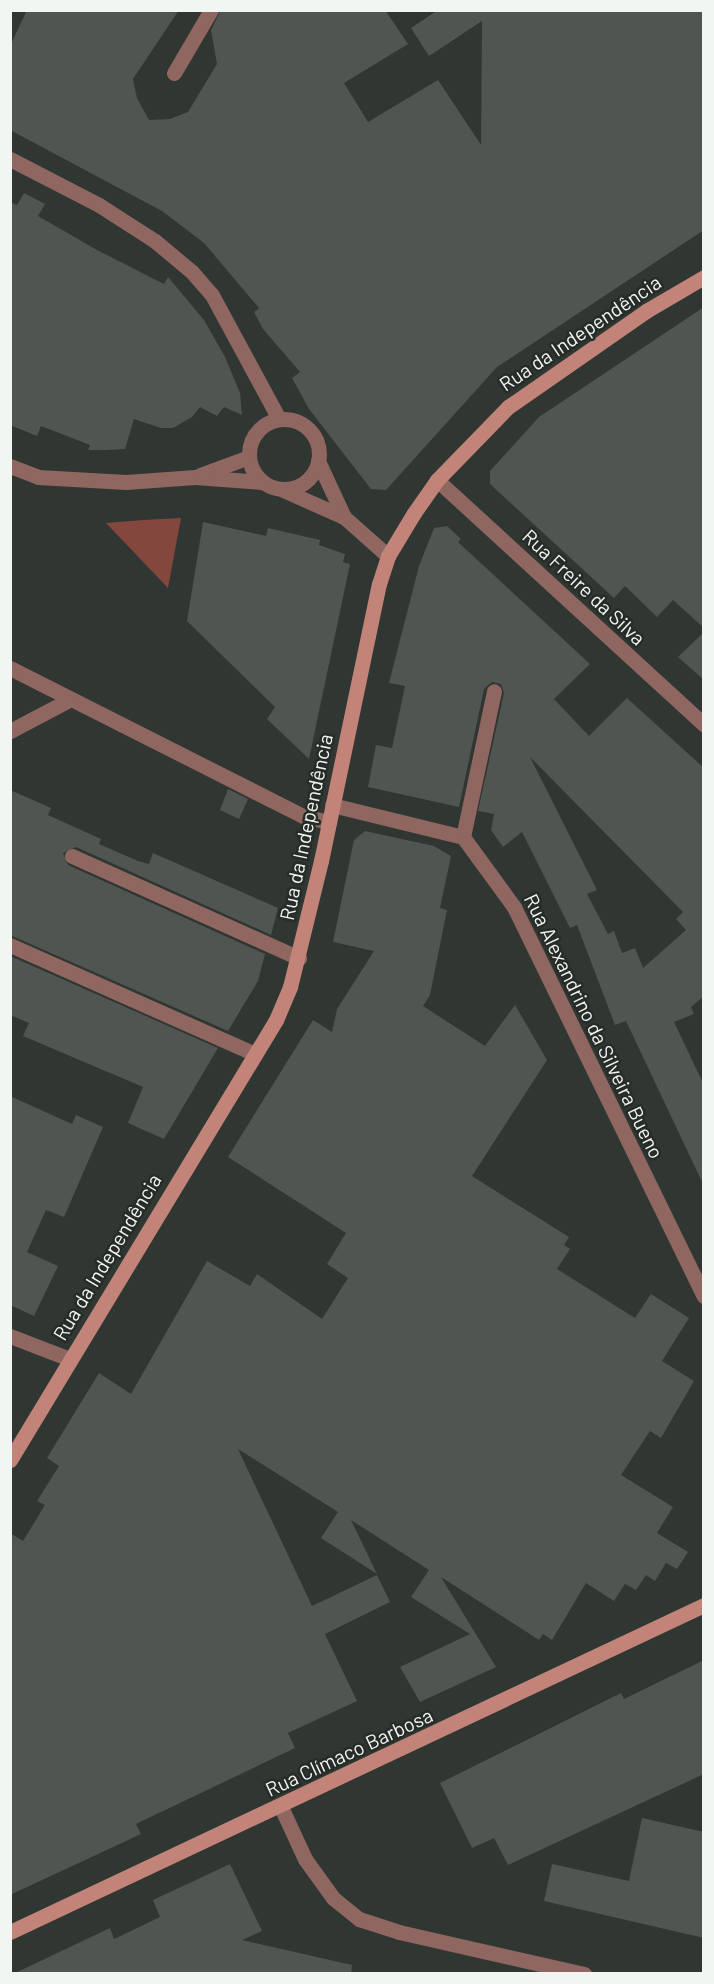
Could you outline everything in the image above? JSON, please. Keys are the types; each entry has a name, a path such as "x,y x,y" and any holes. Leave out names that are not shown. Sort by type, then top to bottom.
{"main road":[{"name":"Rua da Independência","path":"10,1460 276,1020 299,957 388,556 437,480 508,407 646,311 704,277"},
{"name":"Rua Clímaco Barbosa","path":"10,1932 281,1807 704,1605"}],"street":[{"path":"174,73 211,10"},
{"path":"10,159 108,211 155,241 192,272 212,295 279,419"},
{"path":"262,482 249,457 252,439 258,429 279,419 290,420 309,430 316,439 318,461 344,517"},
{"path":"195,477 249,457"},
{"path":"283,490 306,482 318,461"},
{"path":"10,466 38,477 126,482 195,477 262,482 344,517 388,556"},
{"name":"Rua Freire da Silva","path":"437,480 704,725"},
{"path":"10,668 303,816 329,822"},
{"path":"332,805 463,837 494,691"},
{"path":"10,731 71,699"},
{"name":"Rua Alexandrino da Silveira Bueno","path":"463,837 514,907 704,1296"},
{"path":"72,856 299,957"},
{"path":"10,945 255,1054"},
{"path":"10,1336 70,1359"},
{"path":"281,1807 305,1858 333,1899 359,1919 399,1932 584,1974"}],"shaded area":[{"path":"181,518 168,588 106,523 143,520"}],"building":[{"path":"27,10 179,10 133,79 137,98 149,120 170,119 188,112 217,64 211,30 221,10 385,10 408,44 344,83 368,122 438,80 481,145 482,21 429,56 411,28 438,10 704,10 704,230 497,367 386,490 371,489 309,409 292,378 300,372 263,329 254,312 259,308 204,243 162,211 10,130 10,46"},
{"path":"24,193 45,204 38,216 97,250 164,284 168,277 204,320 225,357 240,393 242,415 224,407 217,416 200,407 192,417 173,428 161,428 134,419 125,449 107,450 88,450 90,445 41,426 37,436 10,425 10,202 17,205"},
{"path":"704,307 704,628 673,600 657,617 625,586 614,598 490,484 490,471 539,417"},
{"path":"203,522 266,536 268,528 320,540 319,545 345,554 343,562 350,564 309,759 267,719 275,707 187,621"},
{"path":"447,526 461,539 458,542 590,664 554,699 589,736 627,698 704,768 704,996 691,1007 694,1014 674,1022 704,1085 704,1186 626,1021 615,1025 577,925 570,928 522,832 503,847 491,830 494,814 478,811 504,693 501,684 492,682 484,689 459,807 368,787 376,745 392,748 405,686 389,683 419,566 434,528","holes":["530,757 683,912 676,919 686,930 643,968 635,948 622,953 614,931 608,934 587,894 597,890"]},
{"path":"704,632 704,680 678,657"},
{"path":"228,789 248,799 239,819 220,810"},
{"path":"10,790 51,808 48,815 101,839 99,844 149,864 153,853 278,908 271,935 76,847 63,853 68,865 265,954 258,981 228,1031 10,935"},
{"path":"365,831 434,846 451,856 440,908 447,910 430,995 423,1006 485,1046 515,1005 547,1060 472,1176 569,1237 564,1245 570,1249 557,1269 635,1318 651,1294 689,1318 662,1361 694,1381 661,1438 650,1431 621,1475 673,1507 657,1533 688,1552 677,1569 666,1563 655,1581 646,1575 636,1590 625,1584 614,1601 586,1583 552,1640 543,1634 539,1640 441,1577 496,1667 420,1702 400,1667 470,1634 411,1597 429,1570 351,1520 377,1574 321,1538 338,1512 238,1449 312,1606 377,1575 390,1602 325,1634 357,1701 288,1733 295,1748 136,1824 141,1834 10,1895 10,1533 23,1541 45,1505 37,1501 59,1466 47,1458 99,1373 131,1394 207,1261 250,1286 257,1274 322,1319 348,1278 327,1264 346,1233 228,1157 313,1020 332,1032 337,1009 374,951 333,942 354,840"},
{"path":"10,956 218,1048 164,1139 128,1123 143,1087 23,1036 29,1023 10,1015"},
{"path":"10,1096 72,1124 76,1115 103,1127 64,1217 46,1210 27,1252 58,1266 34,1316 10,1305"},
{"path":"704,1660 704,1774 508,1865 494,1838 472,1848 440,1783 621,1693 624,1699"},
{"path":"642,1818 704,1832 704,1938 544,1901 552,1864 629,1881"},
{"path":"230,1864 262,1931 242,1940 352,1965 351,1974 13,1974 110,1928 114,1939 160,1917 153,1900"}]}
